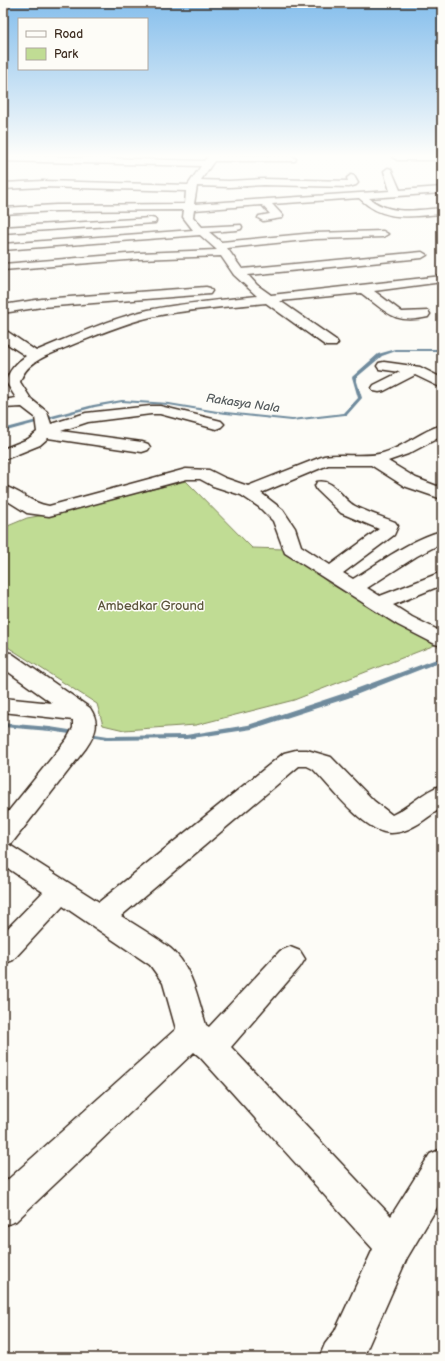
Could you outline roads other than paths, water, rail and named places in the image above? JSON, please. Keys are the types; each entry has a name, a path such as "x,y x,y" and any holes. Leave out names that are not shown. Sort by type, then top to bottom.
{"street":[{"path":"15,219 16,230"},
{"path":"189,219 221,249 238,273 253,288 331,343"},
{"path":"3,230 159,220"},
{"path":"3,247 237,227"},
{"path":"3,250 5,267 221,249 315,236 383,234"},
{"path":"238,273 422,255"},
{"path":"44,428 42,415 25,402 13,382 15,375 22,365 35,356 105,327 149,314 197,306 364,289 442,279"},
{"path":"237,289 253,288"},
{"path":"364,289 398,315 406,316 424,314"},
{"path":"3,309 42,304 221,290"},
{"path":"3,335 35,356"},
{"path":"384,366 416,370 442,384"},
{"path":"379,388 416,370"},
{"path":"3,404 25,402"},
{"path":"3,455 34,442 44,428 86,418 151,410 164,411 216,424"},
{"path":"44,428 142,447"},
{"path":"246,491 259,488 324,460 375,460 396,455 442,430"},
{"path":"375,460 410,482 442,494"},
{"path":"3,491 33,509 49,511 186,474 203,474 219,482 246,491 271,507 288,529 292,549 406,621 442,640"},
{"path":"323,486 347,509 389,526 388,531 330,574"},
{"path":"353,588 399,558 442,536"},
{"path":"378,604 442,578"},
{"path":"3,658 82,726"},
{"path":"3,705 82,726"},
{"path":"3,836 82,726"},
{"path":"101,916 292,759 301,757 312,758 322,762 369,811 380,820 390,824 403,821 442,794"},
{"path":"3,852 101,916 160,957 169,967 177,980 202,1040 394,1245"},
{"path":"3,952 61,890"},
{"path":"3,1208 202,1040 290,959"},
{"path":"351,1354 394,1245 442,1166"}],"waterway":[{"name":"Rakasya Nala","path":"3,431 95,406 122,401 169,404 217,412 292,420 345,414 360,398 354,378 380,355 396,350 442,350"},
{"path":"3,725 50,729 108,738 186,737 249,727 345,696 442,659"}],"park label":[{"name":"Ambedkar Ground","path":"151,605"}]}
